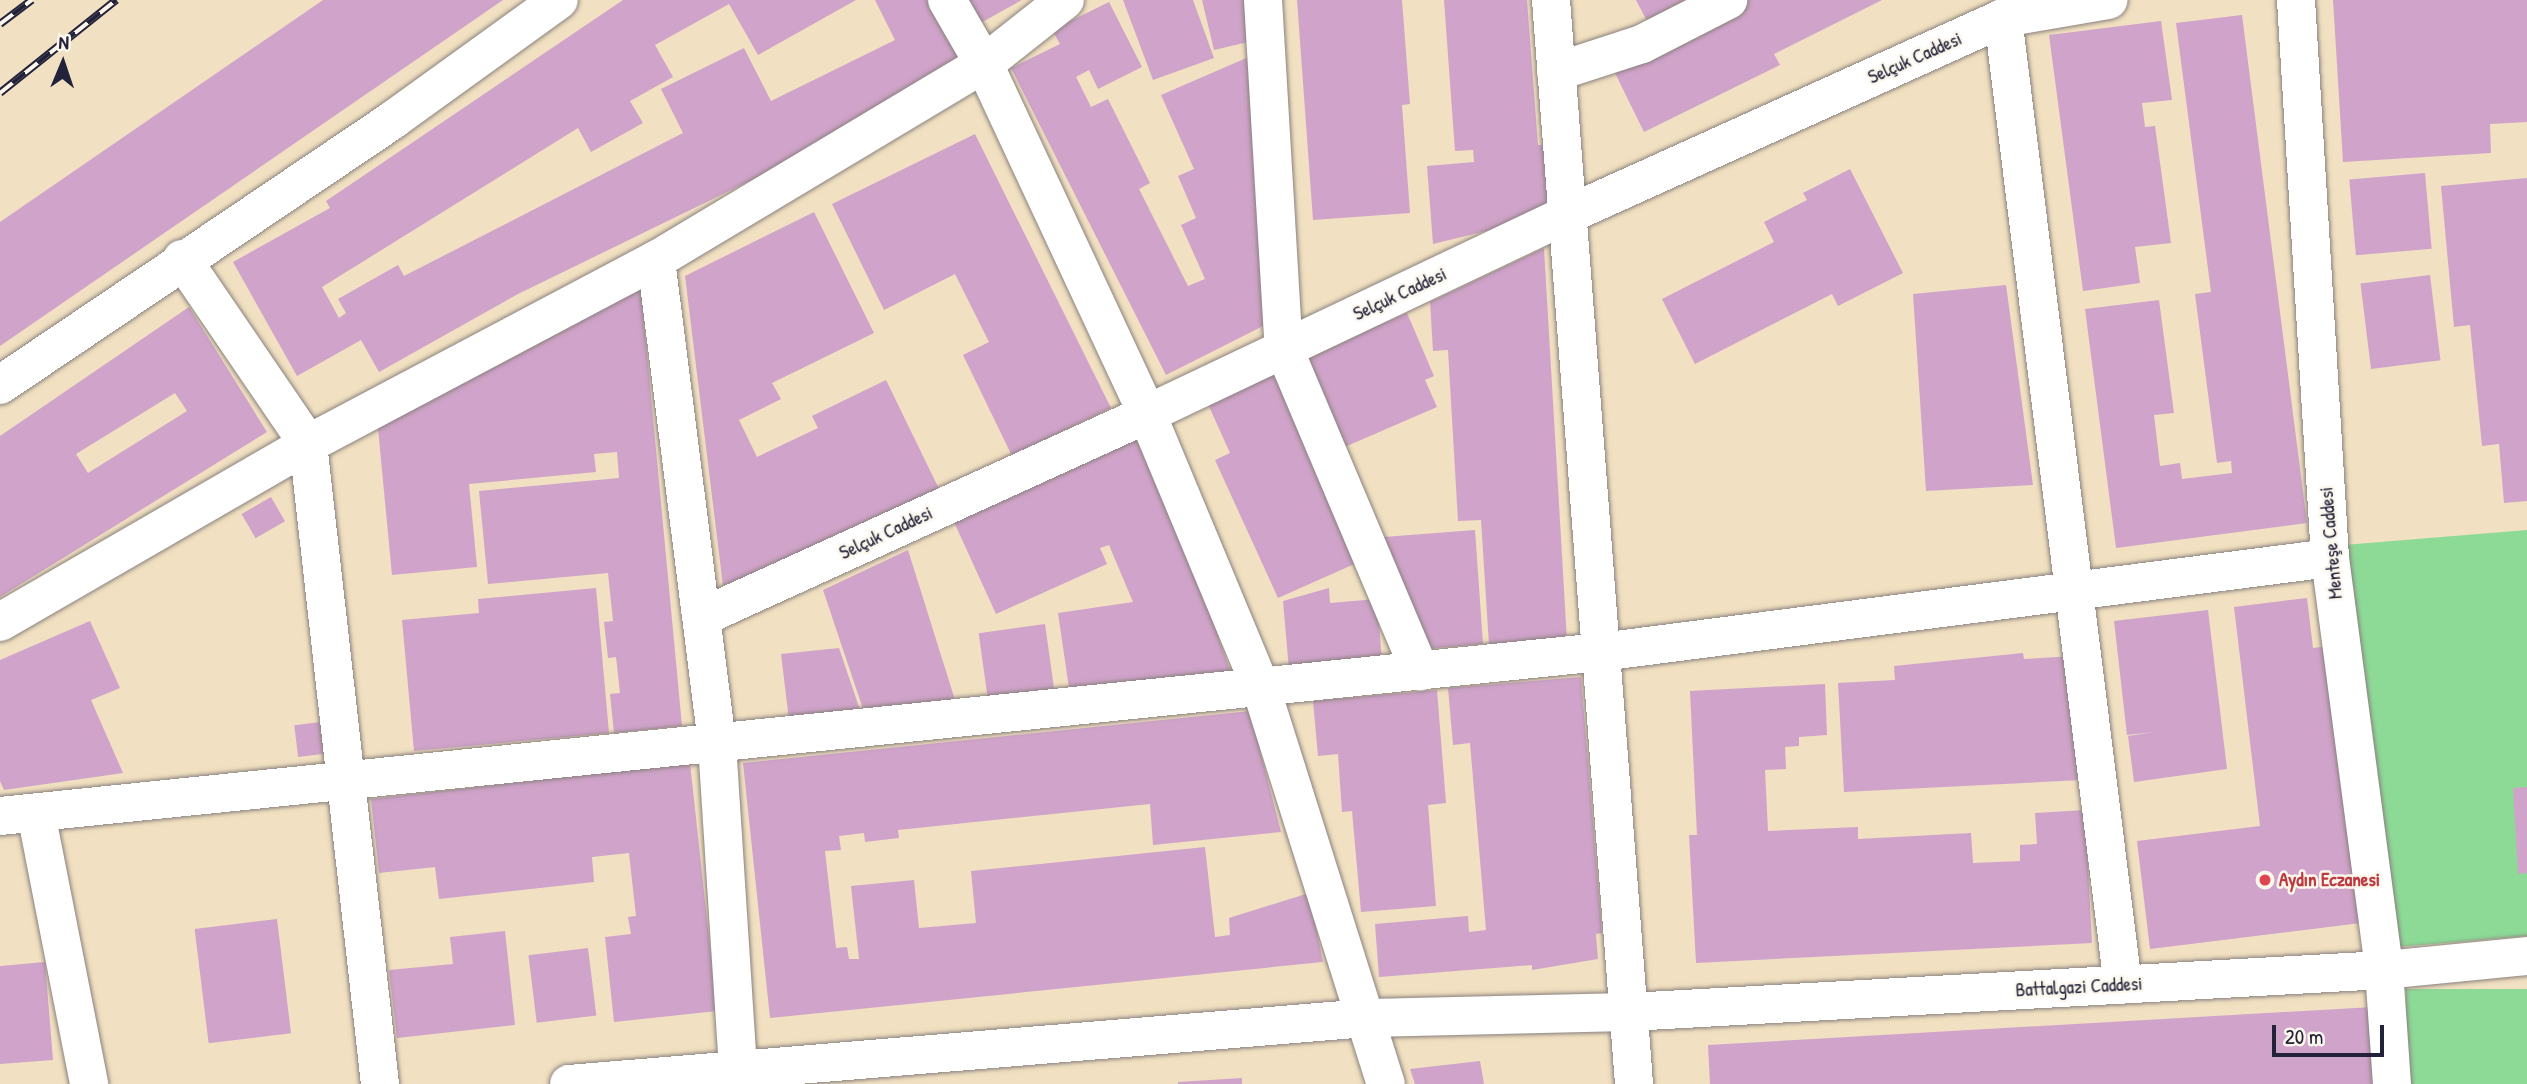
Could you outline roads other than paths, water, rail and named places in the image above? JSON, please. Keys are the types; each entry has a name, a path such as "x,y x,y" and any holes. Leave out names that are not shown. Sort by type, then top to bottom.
{"street":[{"path":"0,385 182,259 394,119 559,0"},
{"path":"947,0 984,64 1147,414 1261,688 1386,1084"},
{"path":"0,622 308,444 656,260 984,64 1065,0"},
{"path":"1263,0 1284,349 1420,671"},
{"path":"1551,0 1630,1012 1633,1084"},
{"path":"1556,72 1642,44 1728,0"},
{"name":"Selçuk Caddesi","path":"702,617 1147,414 1567,215 2003,18 2108,0"},
{"name":"Menteşe Caddesi","path":"2296,0 2330,558 2384,970 2392,1084"},
{"path":"2003,18 2077,591 2123,985"},
{"path":"182,259 308,444 380,1084"},
{"path":"656,260 717,744 738,1078"},
{"path":"89,1084 18,814 1601,652 2330,558"},
{"name":"Battalgazi Caddesi","path":"569,1084 738,1078 1367,1018 1630,1012 2384,970 2527,956"}],"railway":[{"path":"0,24 32,0"},
{"path":"0,93 116,0"}],"place":[{"name":"Aydın Eczanesi","path":"2265,880"}]}
